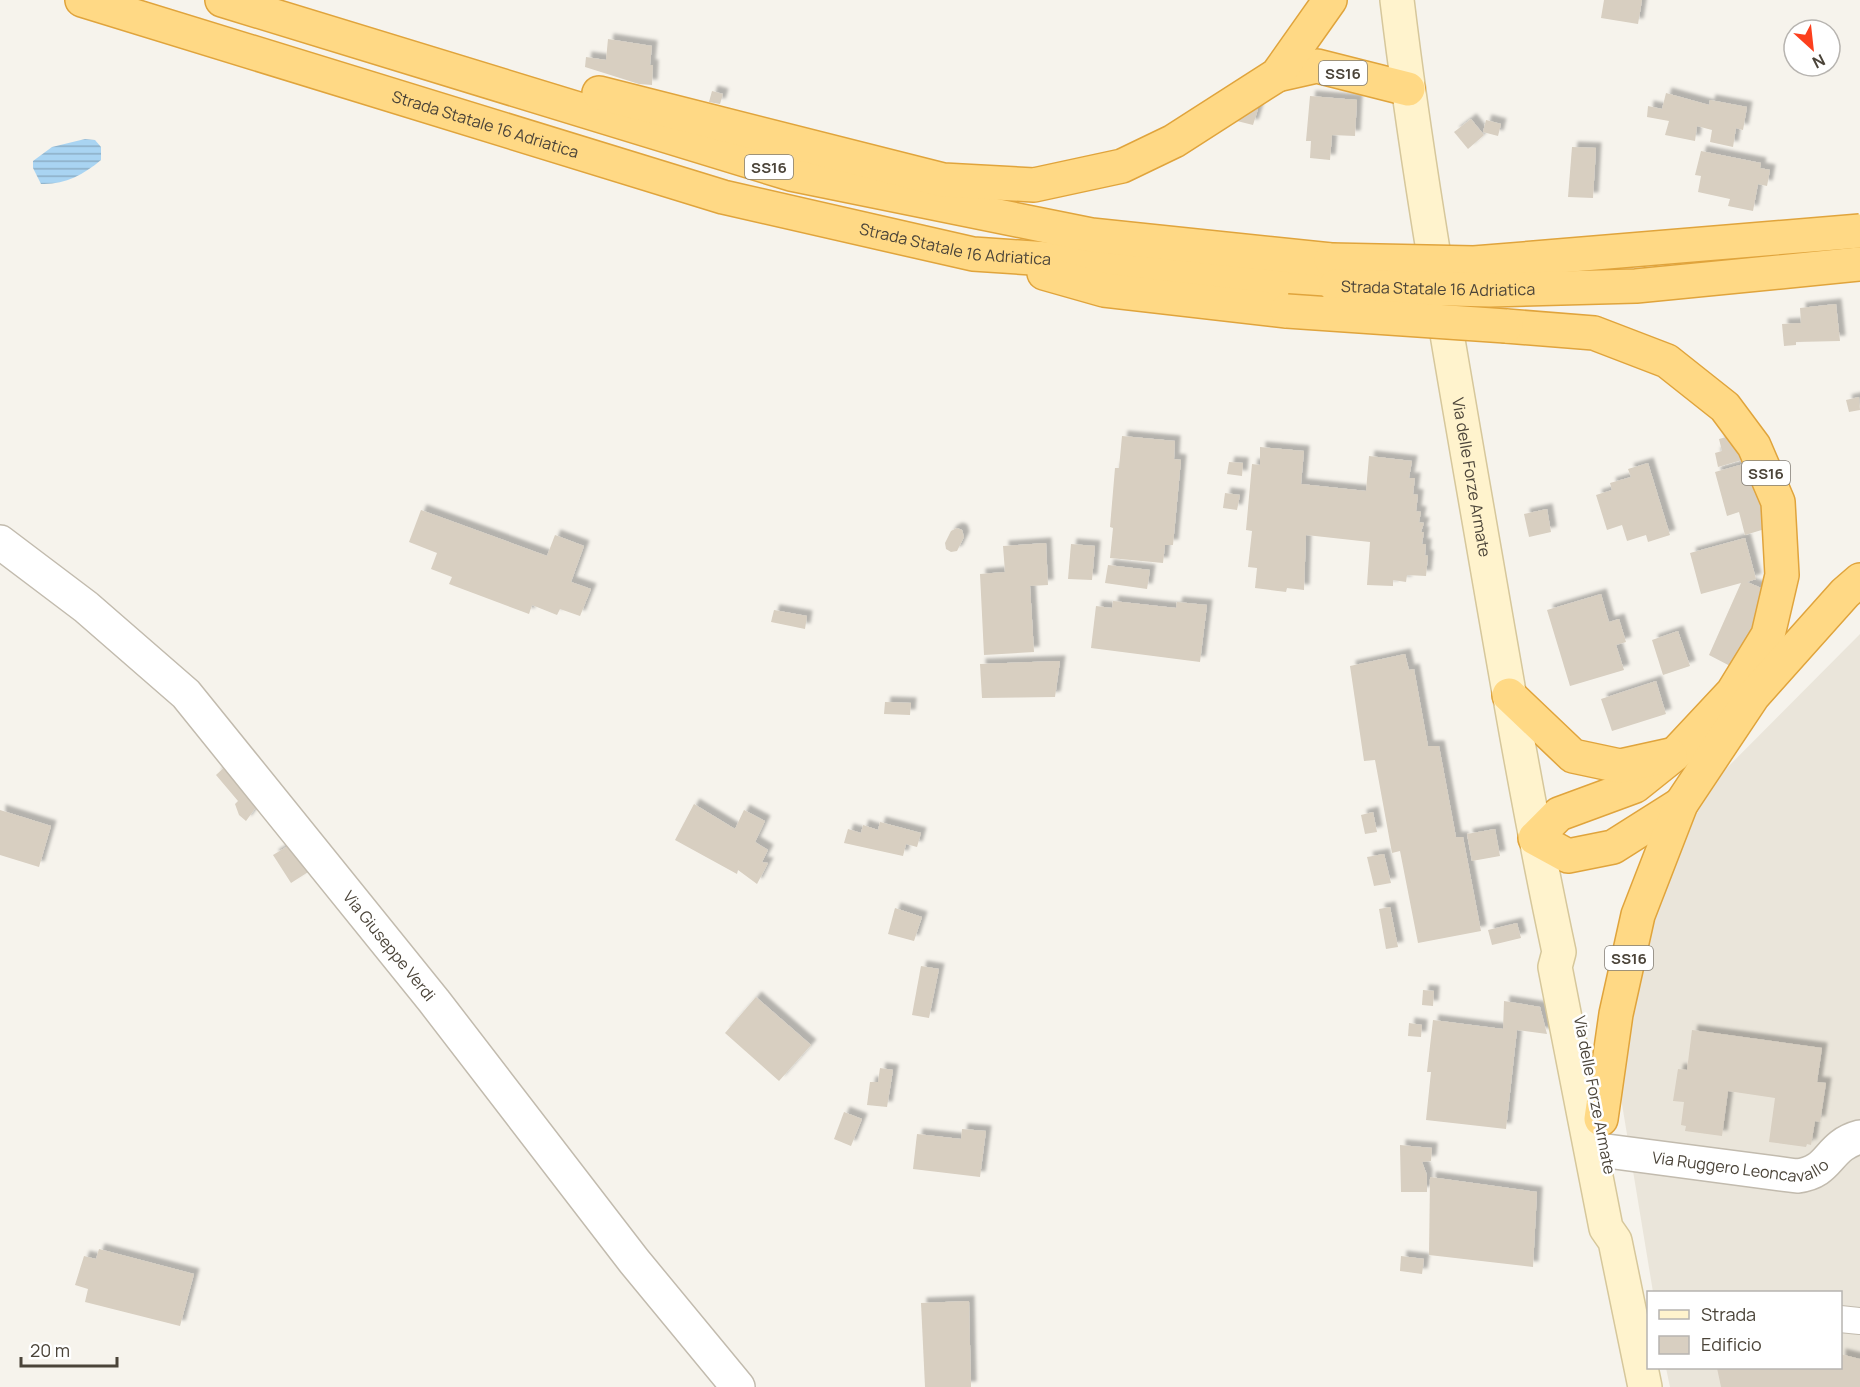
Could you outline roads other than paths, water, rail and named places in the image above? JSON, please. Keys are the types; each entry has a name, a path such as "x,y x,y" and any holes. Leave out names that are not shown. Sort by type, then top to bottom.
{"highway":[{"name":"Strada Statale 16 Adriatica","path":"82,0 723,196 973,254 1334,273 1860,231"},
{"name":"Strada Statale 16 Adriatica","path":"222,0 791,174 1092,235 1334,273 1490,290 1636,286 1860,264"},
{"name":"SS16","path":"1277,75 1330,0"},
{"name":"SS16","path":"488,80 559,83 943,180 1034,185 1122,166 1174,141 1277,75 1317,66 1408,89"},
{"name":"SS16","path":"973,254 1104,290 1287,311 1594,333 1667,361 1725,407 1754,446 1778,502 1782,575 1768,635 1733,692 1675,754 1635,786 1559,814 1535,838 1568,856 1613,847 1681,804"},
{"name":"SS16","path":"1601,1119 1616,1014 1638,915 1681,804 1753,696 1853,586"},
{"path":"1509,695 1574,756 1620,766 1675,754"}],"main road":[{"name":"Via delle Forze Armate","path":"1397,0 1408,89 1509,695 1559,952 1555,967 1606,1228 1615,1241 1638,1301 1645,1387"},
{"name":"Via delle Forze Armate","path":"1559,952 1569,964 1601,1119 1620,1226 1615,1241"}],"street":[{"name":"Via Giuseppe Verdi","path":"0,542 86,607 186,694 434,1002 634,1262 738,1387"},
{"name":"Via Ruggero Leoncavallo","path":"1606,1151 1797,1176 1813,1174 1824,1167 1832,1152 1845,1142 1860,1137"},
{"path":"1842,1319 1860,1321"}],"water":[{"path":"85,139 95,140 101,147 101,160 73,178 58,183 41,184 33,168 33,161 52,147"}]}
